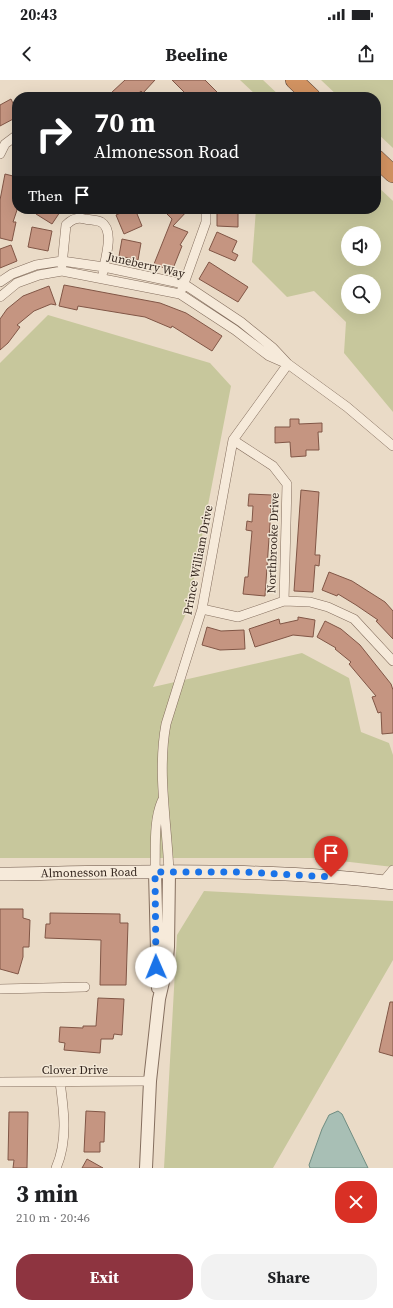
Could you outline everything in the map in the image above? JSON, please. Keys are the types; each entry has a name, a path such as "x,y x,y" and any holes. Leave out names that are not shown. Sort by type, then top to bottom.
{"highway":[{"path":"294,80 307,92"},
{"path":"381,163 393,174"}],"main road":[{"name":"Almonesson Road","path":"0,874 155,872 257,873 388,883"}],"street":[{"path":"0,154 4,144 12,138"},
{"path":"180,294 206,222 206,214"},
{"path":"62,271 66,225 74,218 83,218 103,223 108,232 103,278"},
{"name":"Juneberry Way","path":"1,289 12,274 36,265 62,261 104,267 184,284 241,322 273,348 288,364 347,407 393,446"},
{"name":"Juneberry Way","path":"1,289 39,275 62,271 180,294 235,330 269,356 288,364"},
{"path":"235,330 241,322"},
{"name":"Prince William Drive","path":"169,872 163,798 163,739 166,724 202,609 233,440 288,364"},
{"name":"Northbrooke Drive","path":"233,440 273,466 287,484 284,601"},
{"path":"202,609 238,617 284,601 310,602 328,607 354,619 393,661"},
{"name":"Prince William Drive","path":"155,872 159,809 163,798"},
{"path":"388,883 393,870"},
{"path":"155,872 156,967 159,999"},
{"path":"146,1168 150,1081 159,999 166,969 168,947 169,872"},
{"path":"0,989 85,987"},
{"name":"Clover Drive","path":"0,1082 150,1081"},
{"path":"56,1168 62,1150 65,1116 60,1082"}],"green space":[{"path":"240,80 263,80 276,92 253,92"},
{"path":"321,80 393,80 393,148 381,137 381,92 334,92"},
{"path":"381,190 393,201 393,412 344,353 346,322 314,291 287,297 252,262 256,214 381,214"},
{"path":"48,315 210,363 231,386 188,609 153,687 302,653 349,678 361,732 389,743 393,755 393,867 315,858 0,858 0,363"},
{"path":"204,891 393,901 393,960 273,1168 164,1168 177,935"}],"shaded area":[{"path":"338,1111 342,1114 368,1168 310,1168 309,1165 322,1129 329,1115"}],"building":[{"path":"125,80 155,80 144,92 112,92"},
{"path":"172,80 205,80 217,92 184,92"},
{"path":"11,99 12,101 12,120 0,126 0,105"},
{"path":"5,174 12,176 12,214 16,214 13,222 16,222 12,241 0,238 0,200"},
{"path":"36,214 59,214 52,224"},
{"path":"137,214 142,226 124,234 116,215"},
{"path":"167,214 184,214 173,226 188,232 180,245 182,246 172,271 154,264 172,219"},
{"path":"217,214 238,214 238,227 217,226"},
{"path":"32,227 52,231 48,251 28,247"},
{"path":"217,232 237,241 232,252 238,255 235,261 209,250"},
{"path":"122,239 141,243 138,260 119,256"},
{"path":"11,245 17,261 0,268 0,249"},
{"path":"209,262 248,287 238,302 199,279"},
{"path":"64,285 160,303 186,313 222,336 212,351 172,326 171,328 145,317 78,306 77,310 59,306"},
{"path":"49,286 56,305 51,304 34,311 17,325 20,327 8,343 0,350 0,319 7,309 23,296"},
{"path":"290,419 299,419 299,424 322,423 322,432 318,432 319,450 306,450 306,456 291,457 290,442 275,443 275,427 290,427"},
{"path":"301,490 319,492 315,555 320,555 319,566 315,565 313,592 294,591"},
{"path":"249,494 272,495 265,596 243,594 245,577 248,577 252,531 246,530 247,521 252,522 253,506 248,506"},
{"path":"329,572 352,581 385,602 393,611 393,639 376,621 378,620 338,594 337,596 322,590"},
{"path":"298,617 315,620 313,637 293,635 255,647 249,629 279,619 280,624 298,620"},
{"path":"325,621 341,629 360,645 391,684 393,690 393,733 382,734 381,712 378,713 372,697 376,696 349,664 351,662 335,649 336,648 317,637"},
{"path":"207,627 221,631 244,630 245,649 220,650 202,645"},
{"path":"0,909 23,909 23,918 30,920 29,947 23,947 23,957 18,974 0,969"},
{"path":"50,913 120,914 120,923 128,923 126,985 100,985 101,940 45,938 46,924 50,924"},
{"path":"98,998 124,999 122,1035 114,1034 113,1039 101,1039 100,1053 64,1050 65,1043 59,1042 60,1027 83,1028 83,1026 96,1026"},
{"path":"390,1002 393,1002 393,1056 379,1052"},
{"path":"86,1111 105,1112 104,1142 100,1142 100,1152 84,1152"},
{"path":"9,1112 28,1112 27,1168 13,1168 14,1160 8,1160"},
{"path":"87,1159 103,1168 82,1168"}],"route":[{"path":"156,967 155,872 244,872 331,877"}]}
